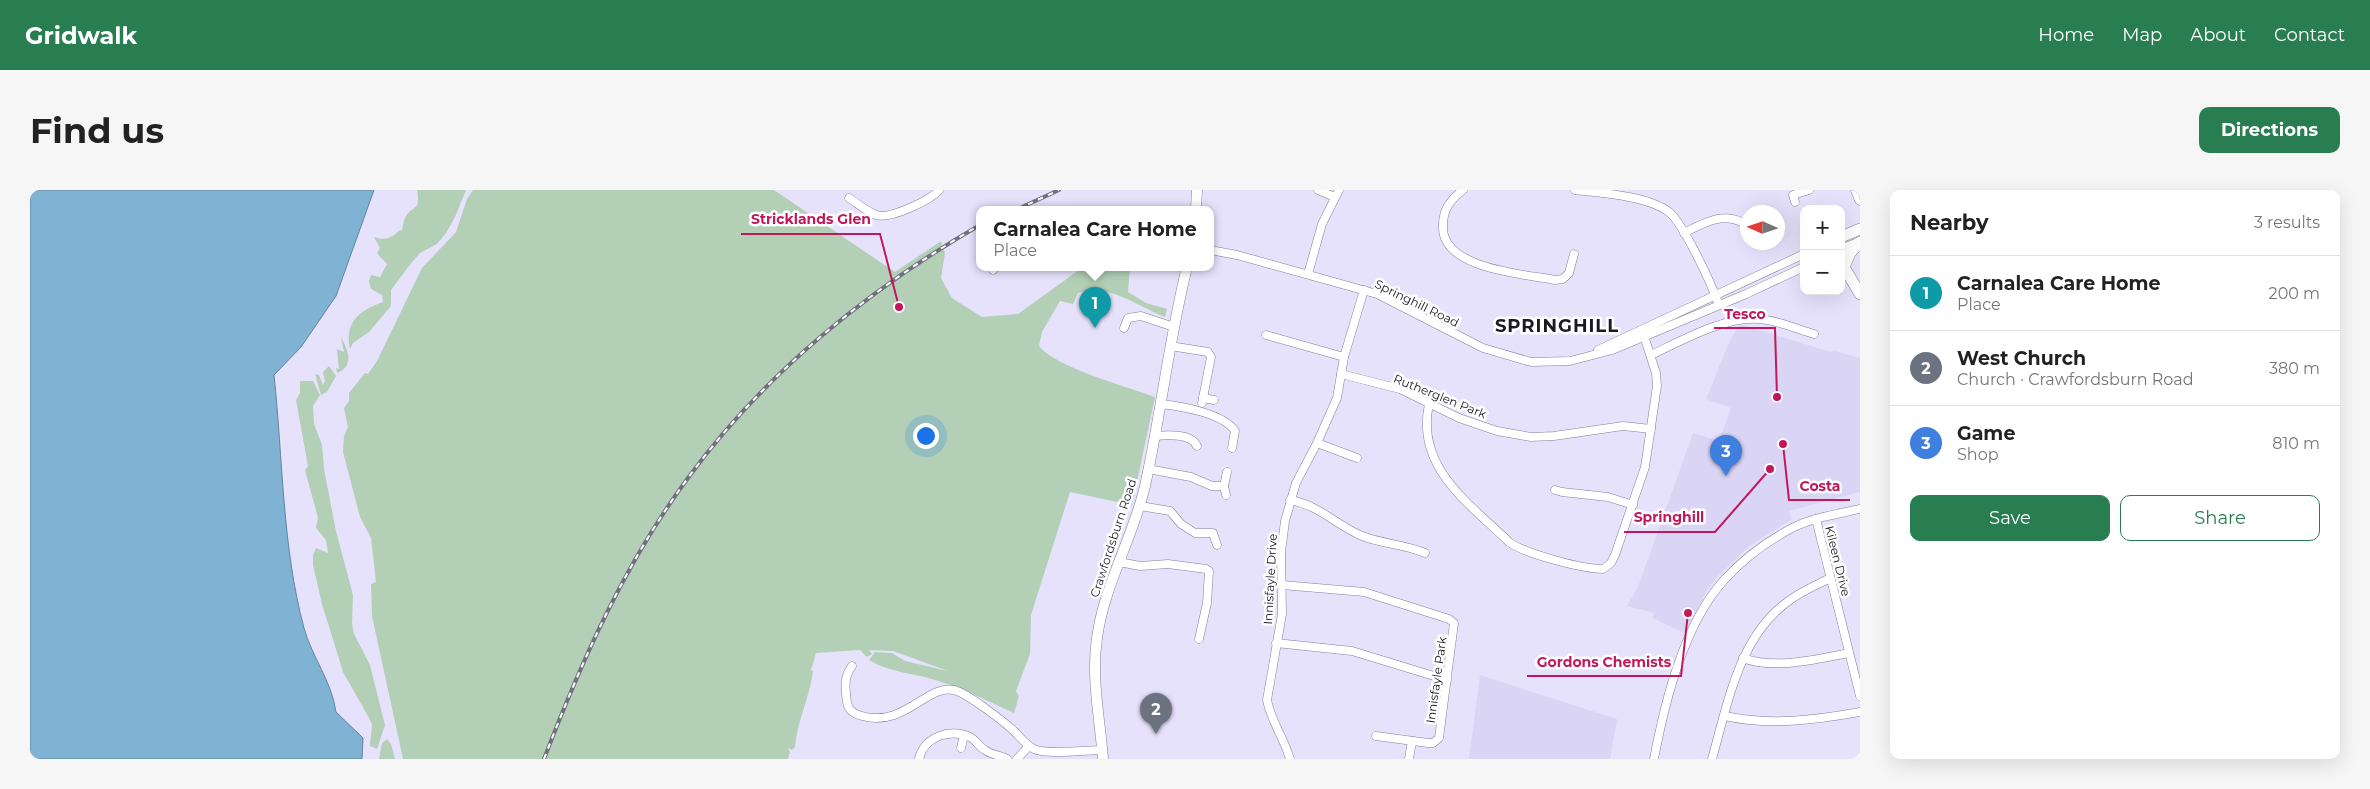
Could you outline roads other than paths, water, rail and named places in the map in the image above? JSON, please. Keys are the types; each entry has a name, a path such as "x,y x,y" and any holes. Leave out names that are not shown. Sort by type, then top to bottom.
{"highway":[{"path":"1845,237 1860,235"},
{"path":"1845,263 1860,235"},
{"path":"1845,270 1860,294"}],"main road":[{"path":"1196,206 1197,190"},
{"path":"1856,190 1860,200"},
{"name":"Crawfordsburn Road","path":"1103,754 1095,675 1096,650 1104,604 1140,506 1186,271"}],"street":[{"path":"849,198 874,215 883,216 928,200 939,190"},
{"path":"1308,274 1322,224 1337,193 1318,190"},
{"path":"1463,190 1449,202 1443,218 1442,228 1450,245 1466,260 1480,266 1555,280 1563,279 1568,273 1574,254"},
{"path":"1575,190 1624,197 1658,206 1675,218 1719,305"},
{"path":"1795,202 1793,195 1809,190"},
{"path":"1684,233 1721,217 1735,218 1740,221"},
{"path":"1845,246 1860,235"},
{"name":"Springhill Road","path":"1214,251 1364,290 1500,354 1531,362 1560,362 1583,358 1643,333 1666,318 1800,256"},
{"name":"Springhill Road","path":"1666,318 1719,305 1800,269"},
{"name":"Innisfayle Drive","path":"1290,759 1284,741 1269,712 1267,700 1282,614 1282,536 1296,483 1317,443 1337,398 1344,357 1364,290"},
{"path":"1124,328 1128,318 1137,315 1174,327"},
{"path":"1651,355 1727,322 1761,319 1814,334"},
{"path":"1429,404 1427,433 1437,468 1448,483 1520,550 1600,569 1607,568 1615,555 1646,467 1657,378 1643,333"},
{"path":"1266,335 1344,357"},
{"path":"1170,346 1208,352 1211,357 1202,400 1214,400"},
{"name":"Rutherglen Park","path":"1340,374 1400,389 1458,418 1497,431 1531,437 1554,436 1623,426 1650,428"},
{"path":"1160,404 1206,414 1230,423 1235,431 1232,448"},
{"path":"1154,436 1189,438 1195,441 1197,446"},
{"path":"1317,443 1357,458"},
{"path":"1148,470 1191,477 1212,486 1224,486"},
{"path":"1226,495 1224,486 1227,472"},
{"path":"1555,490 1608,497 1633,505"},
{"path":"1290,500 1304,502 1318,509 1364,537 1411,546 1425,553"},
{"path":"1140,506 1170,511 1181,524 1195,533 1216,531 1217,545"},
{"path":"1654,759 1670,694 1685,649 1696,624 1716,590 1747,559 1794,528 1816,519 1860,508"},
{"name":"Kileen Drive","path":"1816,519 1860,693"},
{"path":"1119,562 1140,566 1168,564 1206,569 1208,572 1207,603 1199,639"},
{"path":"1712,759 1743,658 1754,638 1777,610 1802,593 1830,578"},
{"name":"Innisfayle Park","path":"1282,585 1364,592 1449,619 1454,623 1439,738 1432,743 1376,736"},
{"path":"1276,644 1352,651 1447,680"},
{"path":"1743,658 1754,662 1766,663 1816,659 1849,653"},
{"path":"852,666 844,679 847,706 852,713 872,718 888,717 910,709 939,691 952,689 964,694 998,718 1034,749 1047,752 1103,754"},
{"path":"1724,716 1768,721 1831,717 1860,712"},
{"path":"919,759 922,747 937,737 950,733 964,735 973,739 987,752 1007,759"},
{"path":"961,748 964,735"},
{"path":"1409,759 1412,741"},
{"path":"1017,759 1029,746"}],"water":[{"path":"30,190 374,190 336,296 301,347 274,375 287,534 291,566 304,628 330,690 336,712 363,738 362,759 30,759"}],"railway":[{"path":"1024,206 1059,190"},
{"path":"544,759 590,649 625,578 665,510 718,440 750,404 821,336 898,277 976,227"}],"place":[{"name":"Stricklands Glen","path":"899,307"},
{"name":"Carnalea Care Home","path":"1095,328"},
{"name":"Tesco","path":"1777,397"},
{"name":"Costa","path":"1783,444"},
{"name":"Springhill","path":"1770,469"},
{"name":"Game","path":"1726,476"},
{"name":"Gordons Chemists","path":"1688,613"},
{"name":"West Church","path":"1156,734"}],"district":[{"name":"SPRINGHILL","path":"1557,326"}]}
